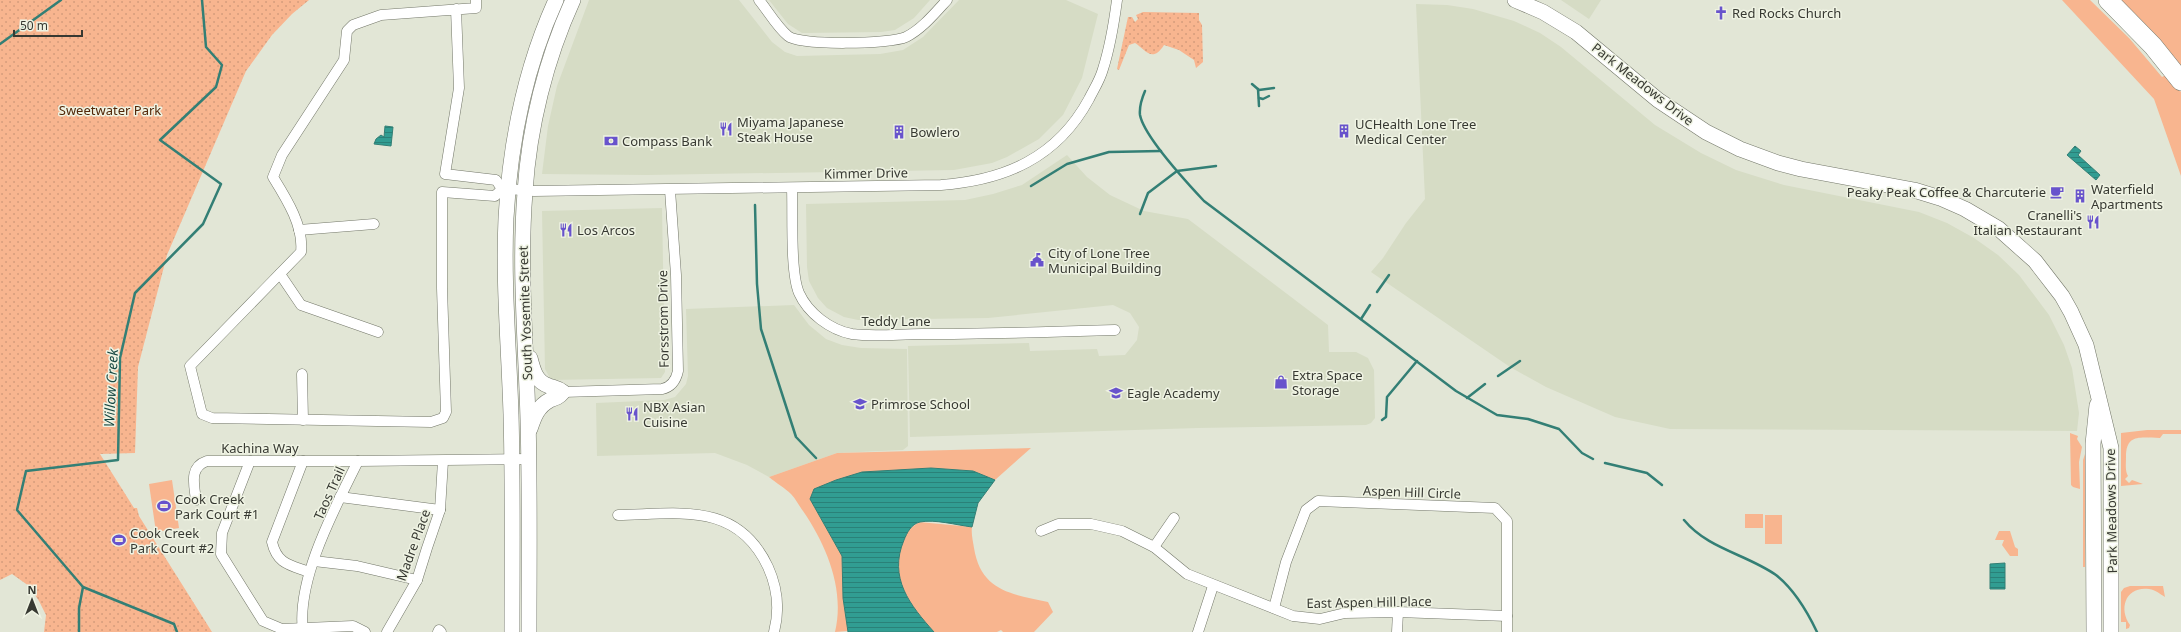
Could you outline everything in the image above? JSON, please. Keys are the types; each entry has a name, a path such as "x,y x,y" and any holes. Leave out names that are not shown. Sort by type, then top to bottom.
{"highway":[{"path":"2108,0 2153,46 2181,81"}],"main road":[{"name":"South Yosemite Street","path":"512,632 512,459 506,262 508,189 513,146 522,105 535,55 556,0"},
{"name":"South Yosemite Street","path":"529,632 529,459 522,237 525,191 530,149 538,109 559,35 573,0"},
{"name":"Park Meadows Drive","path":"1515,0 1544,12 1576,32 1678,115 1702,130 1740,149 1801,169 1914,190 1940,198 1965,209 1999,229 2035,261 2049,277 2068,306 2086,345 2111,448 2111,632"},
{"path":"525,337 534,373 544,384 558,388 563,392 558,398 550,400 540,408 528,435"},
{"name":"Park Meadows Drive","path":"2094,632 2093,444 2098,392"}],"street":[{"path":"456,9 459,88 444,174 496,180 502,189 495,196 442,192 442,288 446,412 443,418 431,422 303,420 212,418 202,414 190,366 302,252 302,242 299,230 286,200 273,176 282,155 344,60 347,31 353,25 381,15 456,9 476,8 476,0"},
{"path":"759,0 788,36 798,41 852,42 893,42 906,37 916,31 947,0"},
{"name":"Kimmer Drive","path":"508,189 525,191 792,188 968,183 990,178 1032,160 1051,147 1066,132 1083,111 1100,77 1112,35 1117,0"},
{"name":"Teddy Lane","path":"792,188 795,278 799,293 814,314 835,328 858,334 970,334 1115,330"},
{"name":"Forsstrom Drive","path":"563,392 662,389 672,384 676,379 678,371 676,275 670,190"},
{"path":"299,230 374,224"},
{"path":"280,274 301,305 378,332"},
{"path":"302,374 303,420"},
{"name":"Taos Trail","path":"303,630 303,599 309,572 340,497 358,461 529,459"},
{"name":"Madre Place","path":"387,632 417,580 440,510 443,460"},
{"name":"Kachina Way","path":"196,500 194,471 199,464 207,461 358,461"},
{"path":"250,461 222,533 221,554 263,621 282,629 303,630 353,626 365,632"},
{"path":"303,461 272,542 275,552 284,564 309,572"},
{"path":"340,497 440,510"},
{"name":"Aspen Hill Circle","path":"1274,608 1286,562 1306,510 1318,501 1495,508 1507,521 1507,632"},
{"path":"618,515 695,514 719,518 747,535 761,551 774,579 778,598 777,622 774,632"},
{"path":"1154,547 1174,518"},
{"name":"East Aspen Hill Place","path":"1041,532 1058,524 1091,524 1122,531 1154,547 1186,574 1213,586 1293,616 1320,619 1345,613 1398,612 1507,616"},
{"path":"314,561 357,566 417,580"},
{"path":"1198,632 1213,586"},
{"path":"1397,632 1398,612"},
{"path":"438,632 439,630 441,632"}],"shaded area":[{"path":"589,0 739,0 772,42 785,52 797,56 880,54 903,50 923,37 959,0 1066,0 1098,14 1082,78 1063,115 1039,139 1007,157 992,163 954,170 647,175 542,174 548,126 557,86"},
{"path":"769,0 930,0 914,18 895,30 881,32 802,33 788,24"},
{"path":"1561,0 1601,0 1589,19"},
{"path":"1416,4 1447,5 1473,9 1514,21 1540,33 1561,47 1655,125 1701,153 1736,170 1784,185 1919,212 1947,223 1974,238 1998,255 2019,275 2049,315 2064,345 2072,368 2079,413 2077,431 1670,429 1615,417 1546,387 1510,367 1371,272 1383,258 1406,223 1425,199"},
{"path":"1067,155 1087,177 1110,195 1144,211 1188,219 1328,325 1329,352 1356,352 1368,358 1374,370 1375,418 1371,423 1366,425 1198,428 910,437 908,346 1029,343 1030,351 1097,349 1099,356 1125,355 1137,340 1139,327 1130,313 1113,305 988,318 858,320 844,317 827,308 818,298 809,281 807,267 806,204 965,200 993,194 1022,185"},
{"path":"662,208 665,372 661,378 551,380 545,369 542,211"},
{"path":"794,305 809,325 826,339 842,345 861,348 907,349 908,446 903,450 837,453 769,477 747,465 715,453 597,456 596,403 664,400 675,397 686,384 688,376 686,309"}],"green space":[{"name":"Sweetwater Park","path":"0,0 309,0 292,14 272,35 246,71 167,255 138,367 135,453 100,454 134,508 137,508 139,516 212,632 44,632 46,615 29,586 12,574 0,580"},
{"path":"2062,0 2090,0 2129,38 2162,77 2168,74 2181,92 2181,176 2154,99"},
{"path":"2120,0 2181,0 2181,72"},
{"path":"1143,12 1199,13 1199,20 1202,25 1203,62 1196,68 1194,60 1179,50 1164,45 1156,54 1152,54 1145,51 1135,43 1129,45 1119,70 1117,69 1128,17 1132,17 1135,22 1138,19 1136,15"},
{"path":"2147,430 2181,430 2181,434 2163,434 2160,438 2136,438 2132,440 2127,449 2126,472 2128,476 2125,479 2129,483 2132,480 2143,484 2121,486 2121,433"},
{"path":"2070,433 2078,436 2077,439 2082,447 2079,462 2080,489 2071,485"},
{"path":"1031,448 995,480 973,471 931,468 862,473 836,480 810,499 842,556 843,598 848,631 835,632 838,600 836,584 832,569 820,539 794,498 789,492 769,477 837,453"},
{"path":"2085,454 2085,567 2083,567 2083,460"},
{"name":"Cook Creek Park Court #1","path":"172,480 179,528 156,532 149,484"},
{"path":"1745,514 1763,514 1763,528 1745,528"},
{"path":"1765,515 1782,515 1782,544 1765,544"},
{"path":"919,522 972,527 974,548 978,562 983,573 991,582 1010,593 1048,602 1053,612 1034,632 1003,632 1001,630 997,632 934,632 913,608 899,580 899,553 908,530"},
{"path":"1999,531 2010,531 2015,547 2018,549 2018,556 2010,556 2002,545 2004,540 1995,540"},
{"path":"2130,586 2163,586 2165,597 2156,591 2149,589 2141,589 2130,595 2126,600 2125,605 2126,618 2130,625 2129,628 2126,629 2126,622 2121,622 2121,592 2124,588"}],"water":[{"path":"385,126 393,127 391,146 374,144 376,139 381,135 384,137"},
{"path":"2075,146 2081,151 2078,155 2100,175 2096,180 2067,155"},
{"path":"931,468 973,471 995,480 978,503 972,527 939,522 920,522 912,527 904,540 900,554 900,579 904,590 917,612 934,632 848,632 843,598 842,556 810,499 814,489 862,472"},
{"path":"2005,563 2005,589 1990,589 1990,564"}],"waterway":[{"path":"0,44 61,0"},
{"name":"Willow Creek","path":"177,632 174,624 83,587 17,510 26,471 118,460 120,358 135,293 203,224 221,184 160,140 216,87 222,65 206,47 202,0"},
{"path":"1252,84 1259,90 1274,88"},
{"path":"1258,89 1259,106"},
{"path":"1145,91 1140,108 1140,115 1143,124 1168,160 1204,201 1456,391 1497,415 1528,419 1559,429 1582,453 1593,459"},
{"path":"1259,98 1263,99 1269,96"},
{"path":"1031,186 1067,164 1109,152 1161,151"},
{"path":"1140,214 1148,193 1177,171 1216,166"},
{"path":"755,205 757,284 761,329 796,437 816,458"},
{"path":"1377,292 1389,275"},
{"path":"1361,319 1370,305"},
{"path":"1382,420 1386,417 1387,397 1417,361"},
{"path":"1498,376 1520,361"},
{"path":"1467,398 1485,384"},
{"path":"1605,463 1647,473 1662,485"},
{"path":"1684,520 1704,538 1776,575 1789,587 1800,601 1817,632"},
{"path":"79,632 79,608 83,587"}],"place":[{"name":"Red Rocks Church","path":"1721,13"},
{"name":"Miyama Japanese Steak House","path":"726,129"},
{"name":"UCHealth Lone Tree Medical Center","path":"1344,131"},
{"name":"Bowlero","path":"899,132"},
{"name":"Compass Bank","path":"611,141"},
{"name":"Peaky Peak Coffee & Charcuterie","path":"2057,192"},
{"name":"Waterfield Apartments","path":"2080,196"},
{"name":"Cranelli's Italian Restaurant","path":"2093,222"},
{"name":"Los Arcos","path":"566,230"},
{"name":"City of Lone Tree Municipal Building","path":"1037,260"},
{"name":"Extra Space Storage","path":"1281,382"},
{"name":"Eagle Academy","path":"1116,393"},
{"name":"Primrose School","path":"860,404"},
{"name":"NBX Asian Cuisine","path":"632,414"},
{"name":"Cook Creek Park Court #1","path":"164,506"},
{"name":"Cook Creek Park Court #2","path":"119,540"}]}
